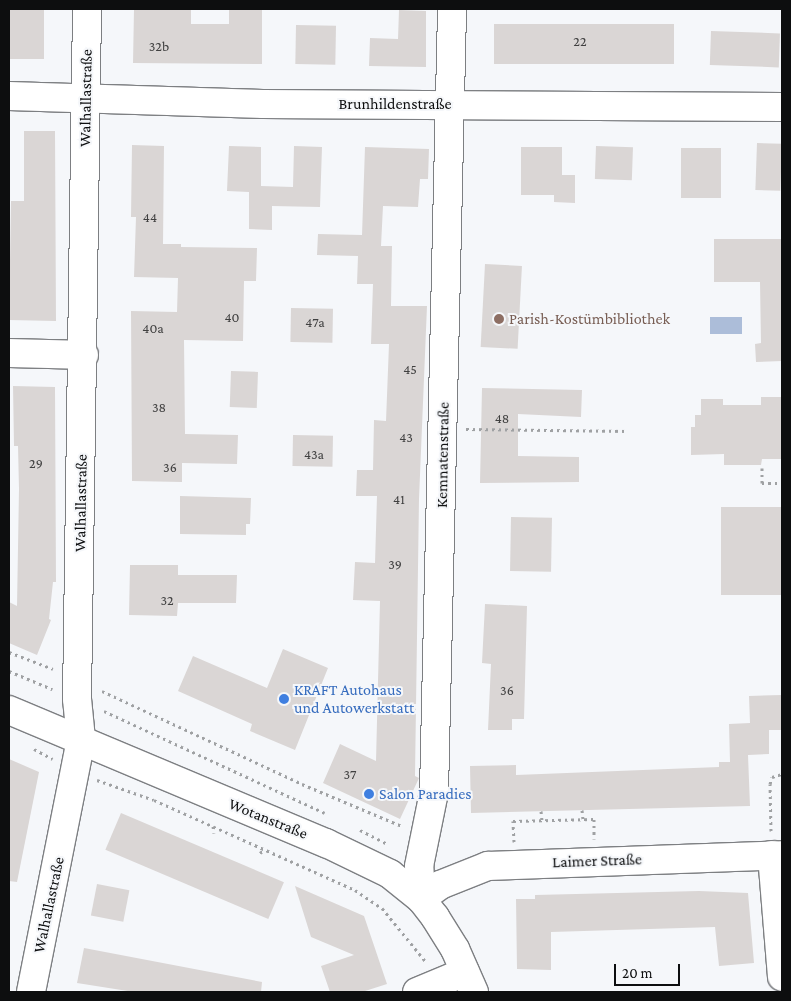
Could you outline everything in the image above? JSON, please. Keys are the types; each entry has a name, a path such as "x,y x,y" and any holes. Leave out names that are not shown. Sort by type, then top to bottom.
{"street":[{"name":"Walhallastraße","path":"31,992 82,739 77,699 84,354 87,9"},
{"name":"Kemnatenstraße","path":"420,899 419,866 434,792 452,104 452,9"},
{"name":"Brunhildenstraße","path":"9,96 86,99 782,107"},
{"path":"9,353 84,354"},
{"name":"Wotanstraße","path":"9,710 82,739 326,843 390,874 420,899 436,917 470,982"},
{"path":"777,855 782,977"},
{"name":"Laimer Straße","path":"420,899 440,885 488,866 777,855"},
{"path":"428,988 470,982"},
{"path":"9,989 25,992"}],"path":[{"path":"443,428 628,431"},
{"path":"762,468 762,483 782,483"},
{"path":"9,652 44,665"},
{"path":"9,672 77,699"},
{"path":"103,691 302,784 402,826"},
{"path":"26,745 77,770 213,826 355,890 382,908 420,953 428,988"},
{"path":"777,855 770,784 772,777 782,774"},
{"path":"582,810 582,820"},
{"path":"541,811 542,820"},
{"path":"514,847 513,821 542,820 594,819 594,845"},
{"path":"213,826 214,834"},
{"path":"260,853 265,849"}],"water":[{"path":"710,317 742,317 742,334 710,334"}],"building":[{"path":"134,9 191,10 191,24 229,24 229,9 262,9 262,64 133,63"},
{"path":"9,10 44,10 44,59 9,59"},
{"path":"399,10 426,11 426,67 369,66 370,38 398,39"},
{"path":"494,24 674,24 674,64 494,64"},
{"path":"296,25 336,26 335,65 295,64"},
{"path":"711,31 780,33 779,67 710,65"},
{"path":"24,131 55,131 56,321 9,320 11,201 24,201"},
{"path":"757,143 782,144 780,191 755,190"},
{"path":"132,145 164,146 163,244 181,244 181,247 257,248 256,281 244,281 243,341 184,340 185,434 238,435 237,464 182,463 182,482 132,481 131,311 177,312 178,278 134,277 136,217 131,217"},
{"path":"229,146 261,147 261,186 293,187 294,146 322,147 320,207 272,206 272,230 249,229 249,192 227,191"},
{"path":"596,146 633,147 632,180 595,179"},
{"path":"365,147 429,149 428,179 420,179 418,207 383,206 381,246 392,246 391,306 427,306 419,499 415,776 419,778 400,819 323,783 340,744 376,761 380,601 353,600 355,562 375,563 377,496 356,496 357,470 373,470 374,420 386,421 389,344 371,344 373,284 357,284 358,256 317,255 318,234 362,235"},
{"path":"521,147 562,147 562,175 575,175 575,203 554,202 554,195 521,195"},
{"path":"681,148 721,148 721,198 681,198"},
{"path":"714,239 782,239 782,361 756,362 755,344 761,343 760,282 714,282"},
{"path":"485,264 522,266 518,349 481,347"},
{"path":"291,308 333,309 332,343 290,342"},
{"path":"231,371 258,372 257,408 230,407"},
{"path":"13,386 55,387 56,582 53,582 49,619 51,620 37,655 9,643 9,602 17,606 19,489 18,446 14,446"},
{"path":"482,388 582,390 581,417 518,414 518,456 579,457 579,482 480,483"},
{"path":"761,397 782,397 782,459 762,459 761,465 724,465 724,454 691,455 691,427 695,427 695,415 701,415 701,399 723,399 723,405 761,405"},
{"path":"293,435 333,436 332,467 292,466"},
{"path":"180,496 251,498 250,524 246,524 246,535 180,534"},
{"path":"721,507 782,507 782,595 721,595"},
{"path":"511,517 552,518 551,572 510,571"},
{"path":"130,565 178,565 178,575 237,575 236,603 178,603 177,616 129,615"},
{"path":"485,604 527,606 524,719 512,719 512,730 488,730 491,664 482,663"},
{"path":"283,649 328,668 295,750 250,731 252,724 178,691 193,656 267,688"},
{"path":"782,695 782,730 769,730 769,754 748,755 750,806 471,813 470,766 516,765 516,775 719,767 719,762 730,762 729,724 750,723 749,696"},
{"path":"9,759 39,772 17,882 9,881"},
{"path":"121,813 284,882 268,919 105,850"},
{"path":"97,884 129,890 123,922 91,915"},
{"path":"295,886 364,916 387,984 362,992 330,992 321,966 354,955 311,937"},
{"path":"699,891 748,893 754,963 719,966 715,927 551,932 551,970 517,969 516,899 535,899 535,895"},
{"path":"84,948 262,982 261,992 134,992 77,983"}],"place":[{"name":"Parish-Kostümbibliothek","path":"499,319"},
{"name":"KRAFT Autohaus und Autowerkstatt","path":"284,699"},
{"name":"Salon Paradies","path":"369,794"}]}
